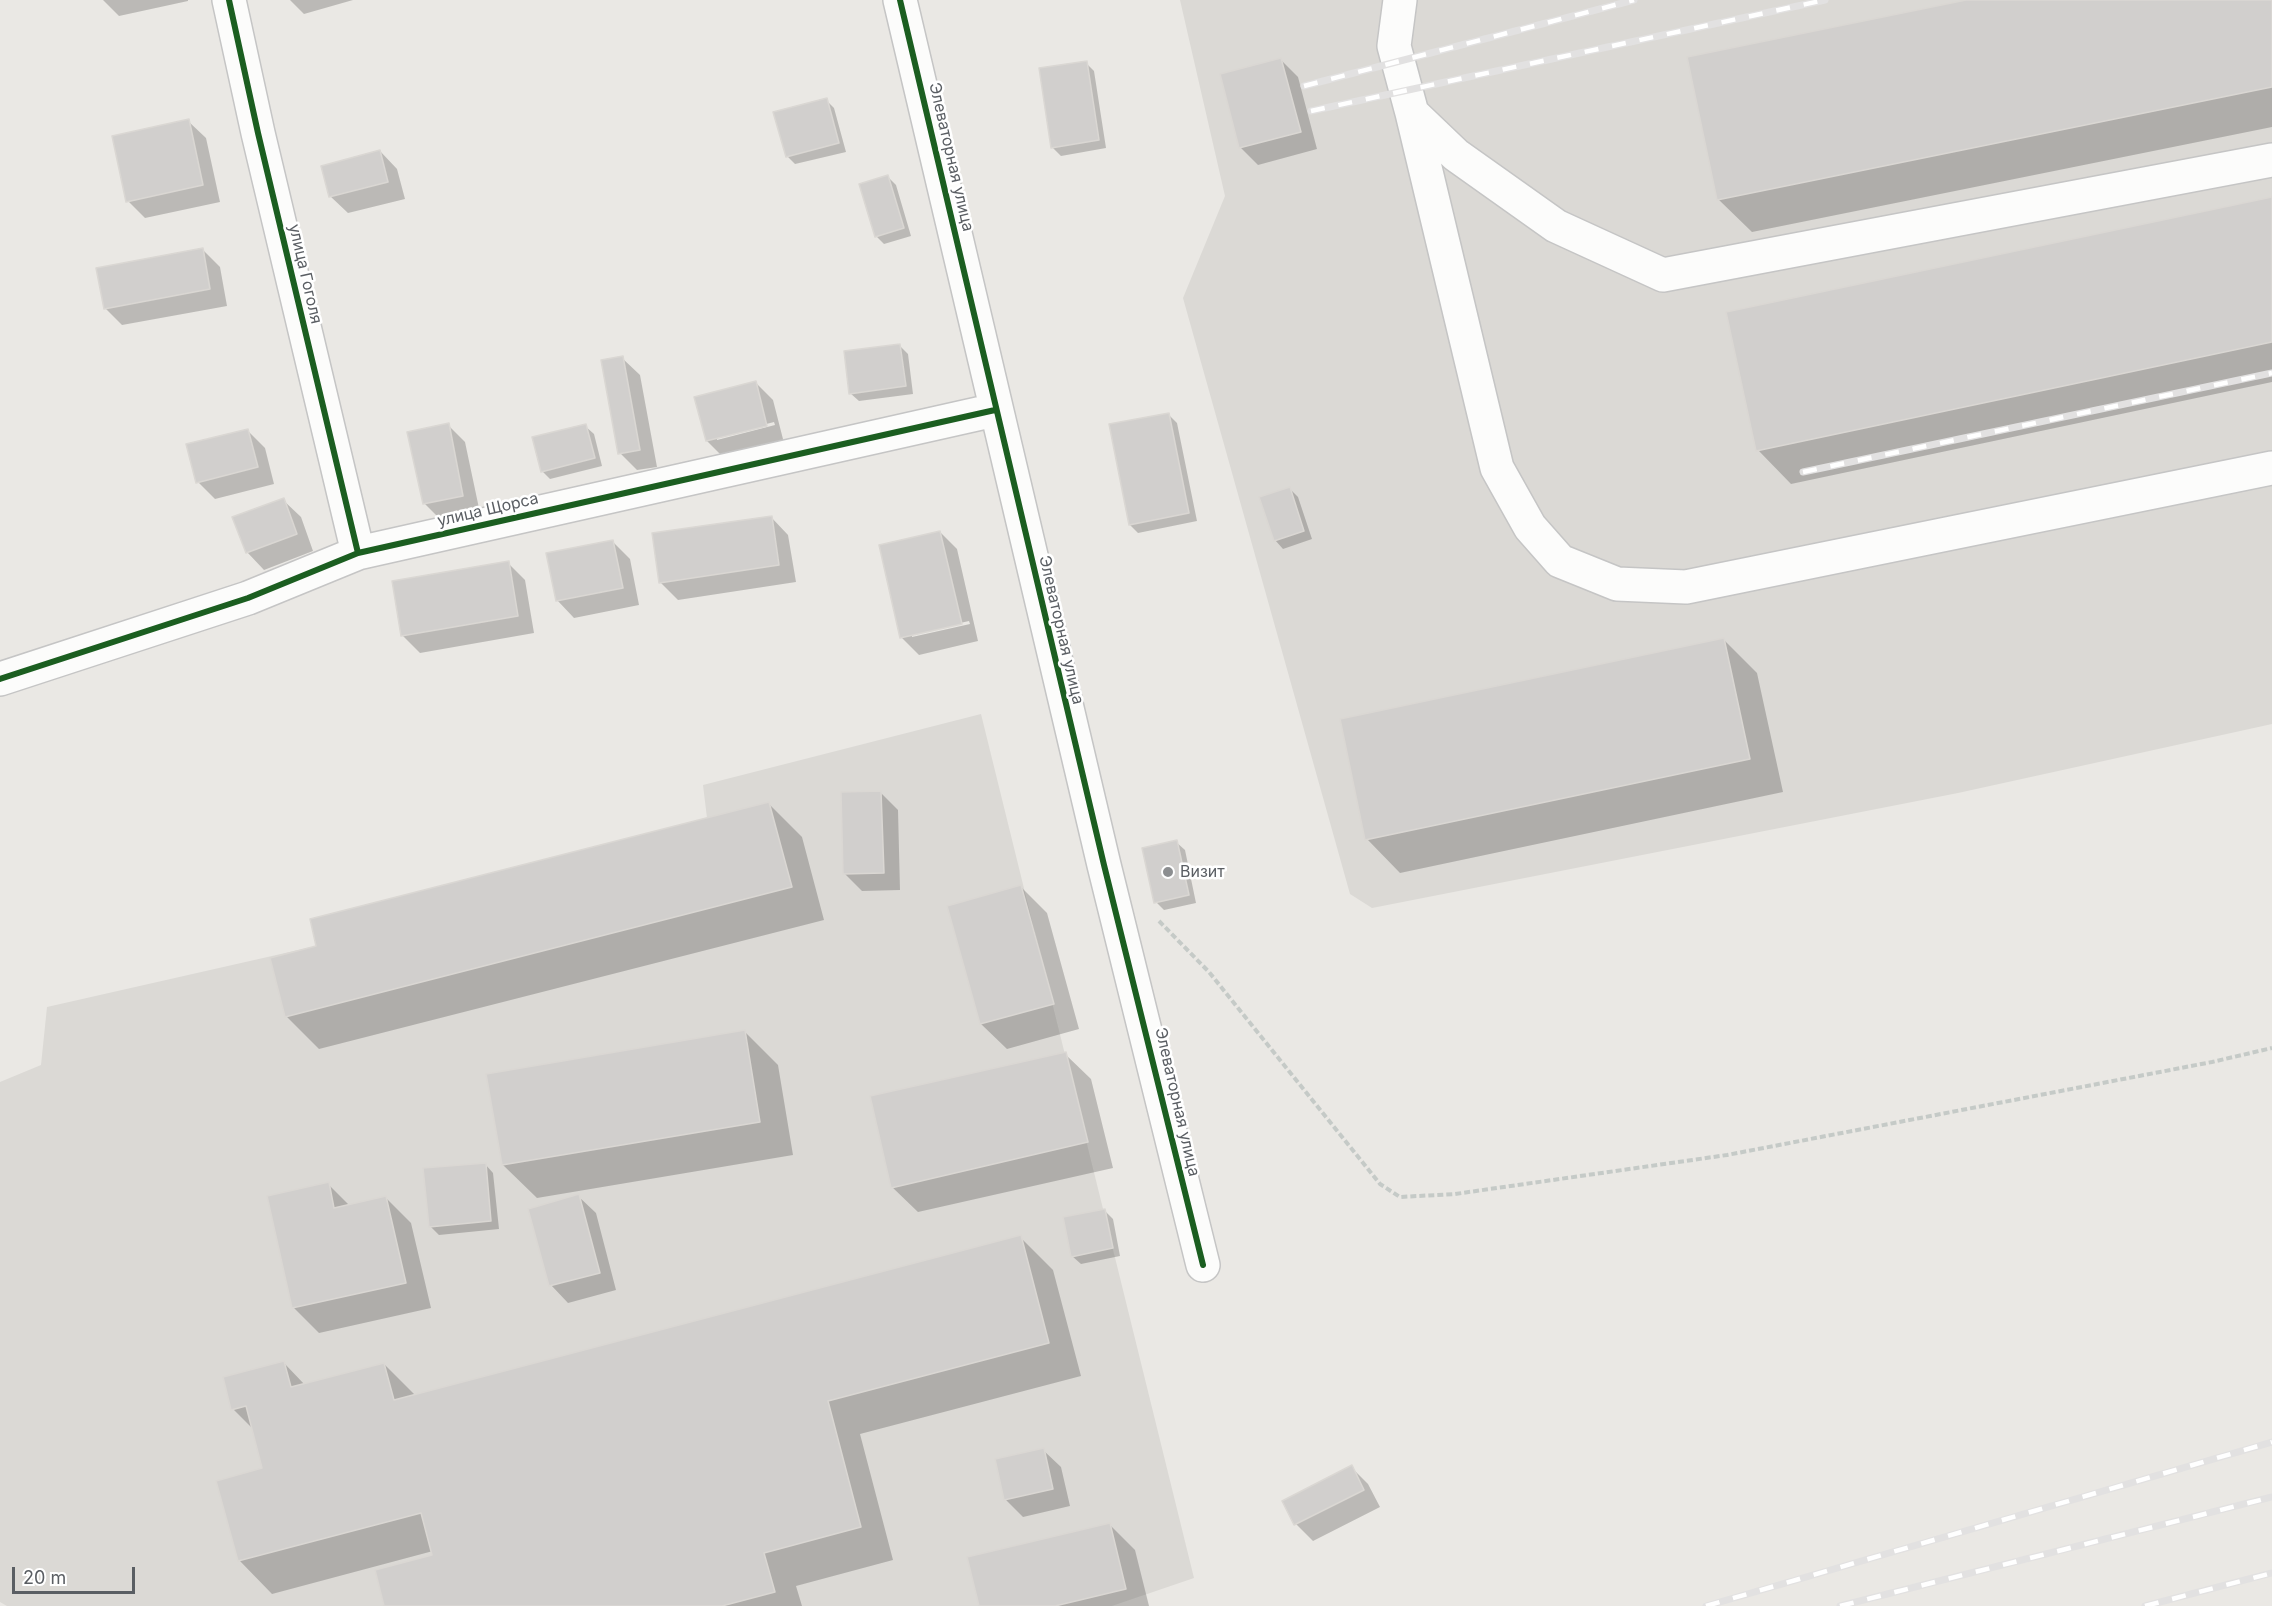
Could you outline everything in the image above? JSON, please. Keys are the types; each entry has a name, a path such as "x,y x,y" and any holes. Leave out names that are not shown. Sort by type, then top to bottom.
{"street":[{"name":"улица Гоголя","path":"229,0 358,553"},
{"name":"Элеваторная улица","path":"900,0 995,410 1203,1265"},
{"path":"1400,0 1394,46 1497,468 1530,527 1560,561 1617,584 1686,587 2272,468"},
{"path":"1412,113 1456,155 1556,226 1663,275 2272,160"},
{"name":"улица Щорса","path":"0,679 248,598 358,553 995,410"}],"path":[{"path":"1152,915 1209,972 1380,1184 1400,1197 1455,1194 1727,1155 2200,1064 2272,1048"}],"shaded area":[{"path":"1180,0 2272,0 2272,724 1958,793 1372,908 1350,894 1183,298 1225,196"},
{"path":"981,714 1194,1578 1112,1606 7,1606 0,1602 0,1082 41,1065 47,1007 316,946 310,919 707,818 703,785"}],"building":[{"path":"1966,0 2272,0 2272,87 1717,200 1687,57"},
{"path":"1281,58 1301,132 1239,148 1220,74"},
{"path":"1087,61 1099,140 1051,148 1039,68"},
{"path":"827,98 839,143 786,157 773,112"},
{"path":"189,119 203,185 126,202 112,136"},
{"path":"380,150 388,182 329,197 321,166"},
{"path":"888,175 904,228 875,237 859,184"},
{"path":"2272,197 2272,342 1756,451 1726,312"},
{"path":"203,248 210,289 104,309 96,268"},
{"path":"900,344 906,386 849,394 844,351"},
{"path":"623,356 640,450 618,454 601,360"},
{"path":"756,381 767,426 706,441 694,397"},
{"path":"1169,413 1189,513 1129,525 1109,424"},
{"path":"449,423 463,496 423,504 407,432"},
{"path":"586,424 595,458 541,472 532,437"},
{"path":"248,429 258,467 196,483 186,444"},
{"path":"1290,487 1304,531 1274,541 1259,497"},
{"path":"284,498 297,534 246,553 232,517"},
{"path":"772,516 779,565 659,583 652,533"},
{"path":"940,531 962,624 900,638 879,545"},
{"path":"613,540 623,588 556,601 546,553"},
{"path":"509,561 518,616 401,636 392,581"},
{"path":"1724,638 1750,759 1365,840 1340,719"},
{"path":"881,791 884,873 843,874 841,792"},
{"path":"769,802 792,887 285,1017 270,958 316,946 310,919"},
{"path":"1177,840 1189,895 1154,903 1142,848"},
{"path":"1021,885 1054,1004 980,1024 947,906"},
{"path":"745,1030 760,1122 502,1165 486,1074"},
{"path":"1066,1052 1088,1142 891,1188 870,1096"},
{"path":"486,1163 491,1221 429,1227 423,1168"},
{"path":"329,1182 334,1208 386,1196 406,1283 292,1308 267,1196"},
{"path":"579,1194 600,1273 549,1286 528,1209"},
{"path":"1105,1209 1113,1248 1071,1257 1063,1217"},
{"path":"1021,1235 1049,1343 828,1401 861,1527 764,1553 775,1592 722,1606 384,1606 375,1570 432,1555 421,1513 238,1561 216,1481 262,1468 246,1406 231,1410 223,1377 284,1361 291,1387 384,1363 394,1400"},
{"path":"1044,1448 1053,1489 1004,1500 995,1459"},
{"path":"1352,1465 1364,1490 1294,1525 1282,1501"},
{"path":"1110,1523 1126,1589 1055,1606 979,1606 967,1557"}],"railway":[{"path":"1304,86 1634,0"},
{"path":"1311,111 1825,0"},
{"path":"1803,472 2272,373"},
{"path":"1706,1606 2272,1442"},
{"path":"1840,1606 2272,1497"},
{"path":"2145,1606 2272,1573"}],"cycle path":[{"path":"229,0 258,133 358,553"},
{"path":"900,0 1104,865 1203,1265"},
{"path":"0,679 248,598 358,553 995,410"}],"place":[{"name":"Визит","path":"1168,872"}]}
